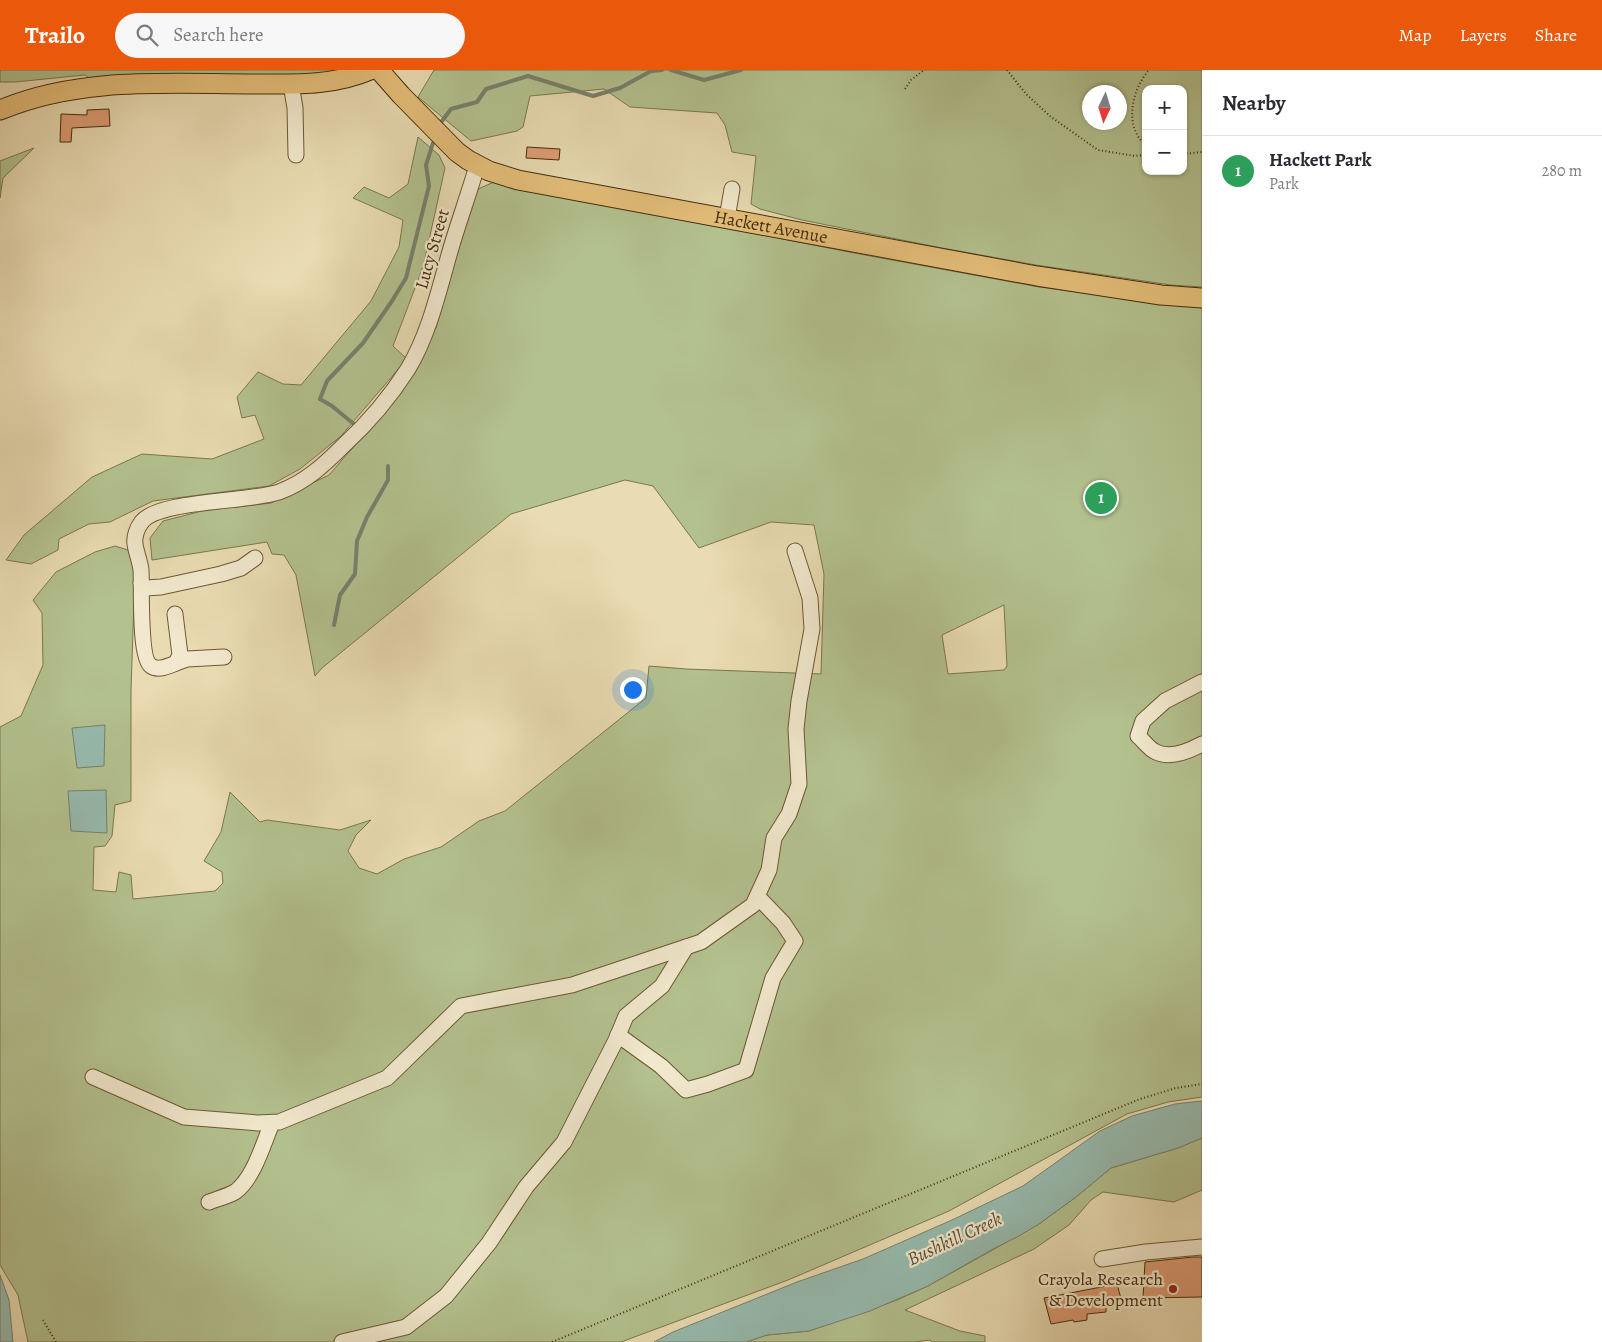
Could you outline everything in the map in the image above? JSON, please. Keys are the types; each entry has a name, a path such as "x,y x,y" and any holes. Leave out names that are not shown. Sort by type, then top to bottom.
{"main road":[{"path":"0,110 42,95 95,86 329,82 352,78 370,70"},
{"name":"Hackett Avenue","path":"379,70 448,144 463,156 478,166 518,180 1038,276 1161,295 1202,298"}],"street":[{"path":"291,84 295,108 296,155"},
{"name":"Lucy Street","path":"141,584 141,569 135,544 136,532 143,520 150,514 184,506 277,493 304,481 326,464 362,429 387,399 408,368 436,304 451,249 478,166"},
{"path":"727,218 732,189"},
{"path":"93,1077 184,1117 279,1122 387,1078 461,1006 572,985 701,942 754,905 768,870 774,838 789,814 799,784 796,729 812,629 810,598 795,551"},
{"path":"141,584 146,588 161,587 221,574 241,568 255,558"},
{"path":"141,584 142,630 147,660 150,665 166,667 187,659 224,657"},
{"path":"175,614 180,655 176,663"},
{"path":"1202,682 1165,700 1143,722 1138,736 1154,752 1165,756 1202,744"},
{"path":"618,1035 660,1066 686,1090 746,1070 773,978 795,941 783,922 758,897"},
{"path":"342,1342 406,1327 446,1296 489,1243 526,1187 564,1142 626,1016 662,986 686,947"},
{"path":"209,1202 234,1192 243,1183 257,1161 272,1122"},
{"path":"1102,1259 1146,1252 1202,1247"}],"path":[{"path":"905,89 911,80 924,70"},
{"path":"1007,70 1026,94 1045,111 1098,150 1135,156 1142,155"},
{"path":"1142,141 1134,128 1132,113 1137,90 1149,70"},
{"path":"1187,154 1202,152"},
{"path":"552,1342 1140,1099 1176,1088 1202,1084"},
{"path":"42,1320 56,1342"}],"green space":[{"path":"0,70 351,70 326,77 90,79 85,75 15,82 0,82"},
{"path":"434,70 1202,70 1202,287 1171,285 1036,265 802,220 760,209 751,204 756,156 732,152 725,125 717,113 630,107 604,89 530,96 523,127 517,131 471,141 418,97"},
{"path":"418,137 439,155 445,168 423,267 393,346 407,359 341,436 300,469 269,486 153,501 110,522 89,524 59,539 58,550 31,564 6,560 24,535 92,477 142,454 212,459 264,439 255,415 242,418 237,397 258,372 283,384 301,385 371,301 399,247 403,220 353,198 364,187 389,198 408,184"},
{"path":"34,148 3,178 0,198 0,161"},
{"path":"494,182 854,253 1039,287 1125,298 1202,298 1202,1097 1168,1102 1127,1114 949,1211 788,1280 621,1342 28,1342 18,1295 0,1265 0,727 21,716 43,665 42,613 33,600 56,572 95,552 115,546 128,550 135,570 131,690 131,801 115,805 112,836 105,846 94,847 93,890 116,892 119,872 131,875 133,899 215,891 223,883 222,872 204,861 221,832 230,792 260,822 267,820 340,830 371,820 356,835 348,851 359,868 377,874 404,859 441,847 479,821 505,811 646,698 649,666 821,674 824,574 814,525 771,522 699,548 653,486 625,480 511,514 322,668 315,676 296,575 284,555 272,554 267,542 152,560 150,538 163,521 202,511 271,503 329,475 397,397 436,328 472,194 478,189","holes":["1004,605 1007,666 1004,670 948,674 942,635"]},
{"path":"1202,1138 1202,1190 1174,1202 1103,1192 1091,1200 1069,1225 1034,1249 905,1310 960,1331 985,1336 985,1342 932,1342 930,1340 914,1342 746,1342 767,1335 809,1331 897,1300 928,1286 1039,1224 1111,1168 1178,1148"}],"water":[{"path":"105,725 104,766 77,768 72,728"},
{"path":"106,790 107,833 71,831 68,791"},
{"name":"Bushkill Creek","path":"1202,1101 1202,1138 1178,1148 1111,1168 1039,1224 928,1286 870,1311 809,1331 767,1335 746,1342 654,1342 673,1332 797,1282 863,1259 952,1220 1023,1186 1100,1131 1132,1116 1175,1104"},
{"path":"0,1275 9,1300 13,1342 0,1342"}],"building":[{"path":"109,109 110,126 72,128 71,142 60,142 61,114 87,115 87,110"},
{"path":"527,147 560,149 559,160 526,158"},
{"path":"1202,1257 1202,1297 1143,1298 1145,1262"},
{"path":"1117,1284 1122,1302 1106,1304 1106,1312 1087,1314 1087,1320 1074,1322 1073,1320 1051,1324 1044,1298"}],"waterway":[{"path":"442,121 451,109 477,102 486,89 528,76 593,96 620,88 651,71 662,70"},
{"path":"671,70 704,80 741,70"},
{"path":"355,425 332,406 320,399 327,381 363,343 406,278 429,186 426,165 433,143"},
{"path":"334,625 340,595 355,574 357,541 367,517 388,480 388,466"}],"place":[{"name":"Hackett Park","path":"1101,498"},
{"name":"Crayola Research & Development","path":"1173,1289"}]}
